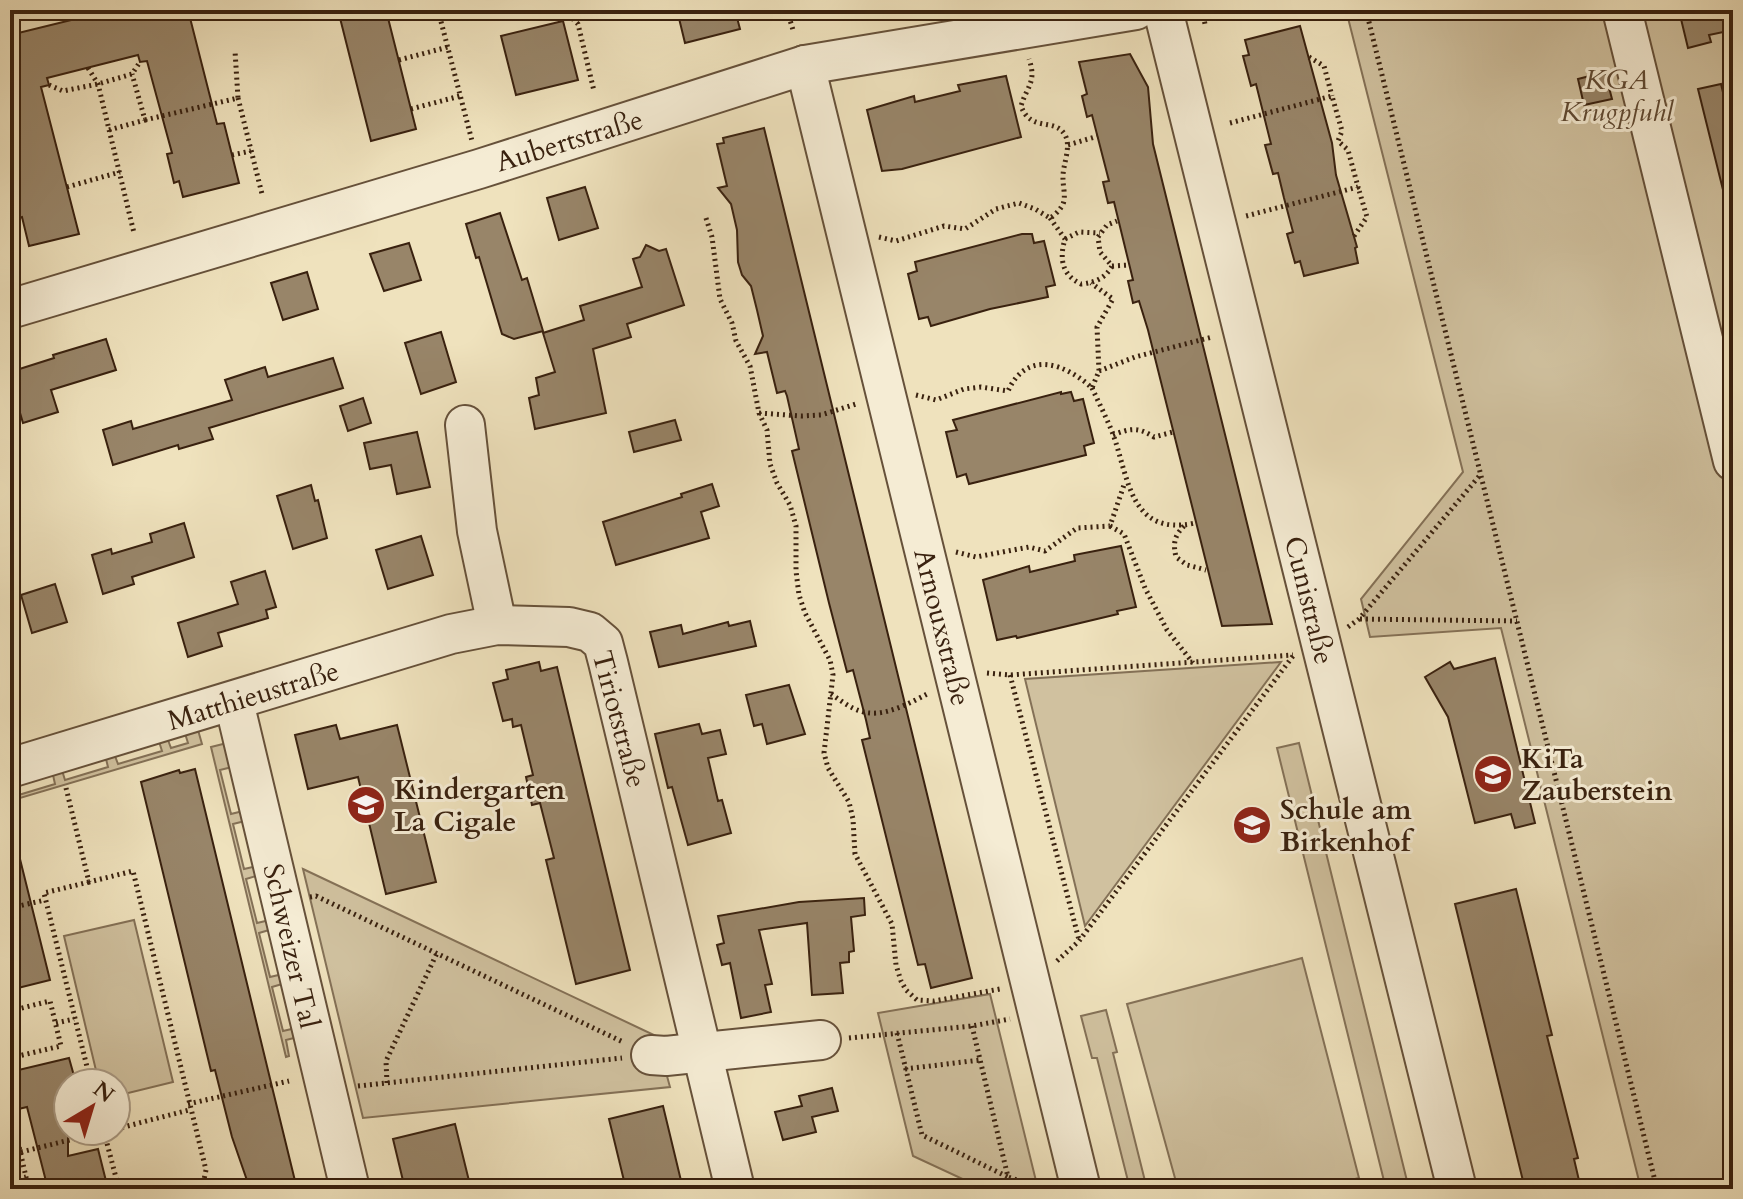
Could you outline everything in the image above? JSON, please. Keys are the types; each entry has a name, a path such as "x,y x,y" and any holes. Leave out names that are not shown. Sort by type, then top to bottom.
{"street":[{"name":"Aubertstraße","path":"10,309 479,169 805,65 1136,10"},
{"name":"Cunistraße","path":"1163,10 1242,329 1307,650 1457,1189"},
{"path":"1622,10 1733,461"},
{"name":"Arnouxstraße","path":"805,65 1081,1189"},
{"path":"465,425 477,531 497,625"},
{"name":"Matthieustraße","path":"10,768 451,634 497,625"},
{"name":"Tiriotstraße","path":"497,625 569,627 590,632 603,643 735,1189"},
{"name":"Schweizer Tal","path":"234,702 350,1189"},
{"path":"651,1055 821,1040"}],"path":[{"path":"73,10 75,19"},
{"path":"387,14 403,10"},
{"path":"438,10 479,169"},
{"path":"526,18 553,10"},
{"path":"787,10 793,30"},
{"path":"1202,10 1205,24"},
{"path":"1366,10 1657,1189"},
{"path":"568,11 578,24 594,91"},
{"path":"1013,30 1034,72 1021,106 1025,116 1034,123 1055,127 1065,134 1068,145 1063,176 1064,203 1050,218"},
{"path":"399,60 448,47"},
{"path":"235,51 238,98 262,194"},
{"path":"1309,57 1324,66 1342,131 1335,142 1348,150 1367,217 1354,236"},
{"path":"49,85 63,91 98,84 132,74 140,62"},
{"path":"88,68 98,84 134,233"},
{"path":"132,74 145,120"},
{"path":"411,109 460,96"},
{"path":"1230,123 1332,96"},
{"path":"109,130 238,98"},
{"path":"1068,145 1098,136"},
{"path":"232,155 251,151"},
{"path":"67,187 120,172"},
{"path":"1216,223 1358,187"},
{"path":"847,236 877,236 896,241 944,226 965,229 996,209 1019,203 1050,218 1065,239 1062,260 1065,272 1081,284 1101,279 1112,266 1129,265"},
{"path":"1112,266 1100,252 1100,233 1107,225 1117,221"},
{"path":"1065,239 1079,232 1100,233"},
{"path":"1091,283 1113,299 1097,327 1099,371 1092,388"},
{"path":"1099,371 1135,357 1242,329"},
{"path":"759,413 821,415 886,395 915,394 936,400 964,389 981,387 1008,391 1022,373 1050,363 1079,376 1092,388 1113,435 1125,482 1144,513 1172,525 1195,523"},
{"path":"1113,435 1140,428 1154,437 1173,432"},
{"path":"831,694 861,712 875,713 910,703 955,675 1010,675 1193,663 1307,650 1359,619 1481,474"},
{"path":"1110,526 1125,482"},
{"path":"1184,525 1177,533 1174,545 1176,557 1187,565 1206,570"},
{"path":"926,558 953,551 976,557 1029,547 1045,551 1077,528 1110,526 1124,534 1145,588 1167,630 1193,663"},
{"path":"1359,619 1517,621"},
{"path":"1010,675 1079,941"},
{"path":"66,788 89,882"},
{"path":"87,1067 44,893 133,871 206,1170 202,1189"},
{"path":"305,898 316,896 651,1055"},
{"path":"10,908 45,900"},
{"path":"387,1083 386,1061 437,953"},
{"path":"10,1011 50,1001 61,1046 10,1058"},
{"path":"821,1040 972,1026 1038,1014"},
{"path":"56,1023 74,1019"},
{"path":"972,1026 1008,1177"},
{"path":"897,1033 922,1135 1008,1177 1043,1189"},
{"path":"351,1087 651,1055"},
{"path":"905,1069 980,1060"},
{"path":"132,1124 289,1081"},
{"path":"10,1130 15,1129 26,1177 10,1181"},
{"path":"21,1152 52,1144"},
{"path":"108,1147 119,1189"}],"green space":[{"name":"KGA Krugpfuhl","path":"1346,10 1733,10 1733,1189 1641,1189 1501,628 1370,637 1361,599 1463,472"},
{"path":"1281,662 1085,926 1025,679"},
{"path":"196,723 202,744 10,801 10,792 12,797 55,784 51,766 60,764 65,780 108,767 104,751 112,748 118,764 162,751 157,735 165,732 171,748 188,743 183,727"},
{"path":"231,742 236,766 220,770 231,814 247,810 249,820 233,824 244,869 261,865 263,874 246,879 257,923 274,919 276,928 259,933 270,977 287,973 289,982 272,987 283,1031 300,1027 302,1036 286,1040 289,1056 286,1057 211,747"},
{"path":"1299,743 1409,1189 1386,1189 1277,748"},
{"path":"303,869 656,1036 670,1087 363,1118"},
{"path":"134,920 173,1082 132,1092 132,1067 95,1067 64,936"},
{"path":"1302,958 1359,1178 1317,1189 1178,1189 1127,1004"},
{"path":"990,994 1038,1189 984,1189 913,1156 878,1013"},
{"path":"1106,1010 1117,1052 1113,1053 1147,1189 1130,1189 1097,1058 1092,1058 1081,1016"}],"building":[{"path":"112,10 188,10 217,124 224,123 239,183 183,197 179,181 174,183 167,154 172,153 147,61 140,62 138,55 47,78 49,85 41,87 79,234 29,246 22,217 16,219 10,196 10,35"},
{"path":"338,10 386,10 416,129 371,141"},
{"path":"677,10 735,10 740,29 685,43"},
{"path":"1718,10 1733,10 1733,30 1709,35 1711,42 1688,48 1681,19"},
{"path":"563,21 578,80 516,95 501,36"},
{"path":"1300,26 1332,143 1336,175 1357,247 1358,263 1304,276 1300,261 1295,263 1287,234 1293,232 1278,173 1273,174 1265,145 1271,144 1256,84 1251,86 1243,56 1249,55 1245,40"},
{"path":"1130,54 1148,87 1153,144 1272,624 1222,626 1148,330 1139,301 1133,303 1128,281 1133,280 1114,202 1108,203 1103,182 1109,181 1092,115 1087,117 1082,96 1087,94 1079,62"},
{"path":"1605,72 1612,99 1584,105 1578,79"},
{"path":"1006,76 1021,137 902,169 882,171 867,110 914,96 915,102 960,91 958,85"},
{"path":"1721,84 1733,134 1733,197 1725,198 1698,89"},
{"path":"764,128 972,978 931,988 925,964 918,965 862,740 870,738 853,670 847,672 792,451 799,449 787,396 785,391 777,393 767,352 755,354 763,336 751,286 742,275 738,262 737,230 731,204 718,188 727,186 717,144 724,143 723,138"},
{"path":"585,187 598,228 559,240 547,198"},
{"path":"500,213 522,280 527,278 543,331 514,339 502,334 466,224"},
{"path":"1032,234 1034,243 1044,241 1055,285 1046,287 1048,297 931,326 928,317 919,319 908,274 917,271 915,262"},
{"path":"409,243 421,280 384,291 370,254"},
{"path":"646,245 659,251 666,249 684,305 627,324 631,337 593,349 606,413 535,429 529,398 539,395 536,378 555,372 543,333 584,320 580,306 642,287 633,259 640,257"},
{"path":"307,272 318,309 283,320 271,283"},
{"path":"441,332 456,382 421,394 405,343"},
{"path":"106,339 116,370 51,390 58,412 23,423 15,396 10,397 10,372"},
{"path":"333,358 343,388 209,428 213,439 179,449 178,445 113,465 103,430 131,421 133,429 232,400 225,380 265,367 268,377"},
{"path":"1071,392 1074,401 1083,399 1094,443 1084,446 1086,455 969,484 966,474 957,477 946,432 957,430 953,420"},
{"path":"363,398 371,423 348,431 340,406"},
{"path":"675,420 681,440 634,452 629,432"},
{"path":"417,432 430,487 397,494 391,465 370,469 364,443"},
{"path":"712,484 719,506 701,512 709,538 616,565 603,522"},
{"path":"311,485 327,538 293,549 277,496"},
{"path":"184,523 194,557 132,577 134,584 103,594 92,555 111,549 112,554 152,542 150,534"},
{"path":"421,536 433,575 388,589 376,550"},
{"path":"1121,546 1136,607 1017,638 997,640 983,580 1029,566 1030,572 1075,561 1074,555"},
{"path":"265,571 276,607 266,610 268,618 218,633 222,646 188,657 178,623 238,604 231,582"},
{"path":"55,584 67,622 32,633 21,595"},
{"path":"750,621 756,646 659,667 650,632 681,625 683,634 728,622 729,626"},
{"name":"KiTa Zauberstein","path":"1495,658 1535,823 1515,828 1511,814 1475,823 1448,717 1425,677 1450,662 1454,669"},
{"path":"539,662 541,671 557,667 630,970 576,984 546,860 554,858 540,803 532,805 526,777 533,775 521,725 513,727 512,719 503,721 493,683 508,679 506,670"},
{"path":"789,685 805,734 767,744 762,724 754,726 746,695"},
{"path":"699,724 702,734 720,730 726,754 708,758 718,801 722,800 731,833 688,845 672,787 668,788 655,734"},
{"path":"336,725 340,739 397,725 436,882 386,894 358,777 308,789 295,735"},
{"path":"195,769 297,1189 250,1189 232,1137 215,1070 211,1071 141,782 179,770 180,773"},
{"path":"18,851 50,980 10,990 10,852"},
{"path":"1516,889 1552,1035 1547,1036 1578,1158 1574,1159 1581,1189 1525,1189 1455,904"},
{"path":"864,898 865,915 851,917 854,951 849,952 849,962 840,963 843,993 812,995 807,923 759,930 772,984 765,985 771,1012 741,1018 730,963 722,965 717,945 724,943 718,916 799,902"},
{"path":"69,1058 72,1067 52,1067 52,1147 68,1147 68,1156 98,1149 108,1189 48,1189 27,1107 10,1111 10,1072"},
{"path":"832,1088 838,1111 812,1117 816,1132 783,1140 775,1112 802,1106 799,1096"},
{"path":"663,1106 683,1189 626,1189 609,1119"},
{"path":"455,1124 471,1189 405,1189 393,1139"}],"place":[{"name":"KiTa Zauberstein","path":"1493,774"},
{"name":"Kindergarten La Cigale","path":"366,805"},
{"name":"Schule am Birkenhof","path":"1252,825"}]}
